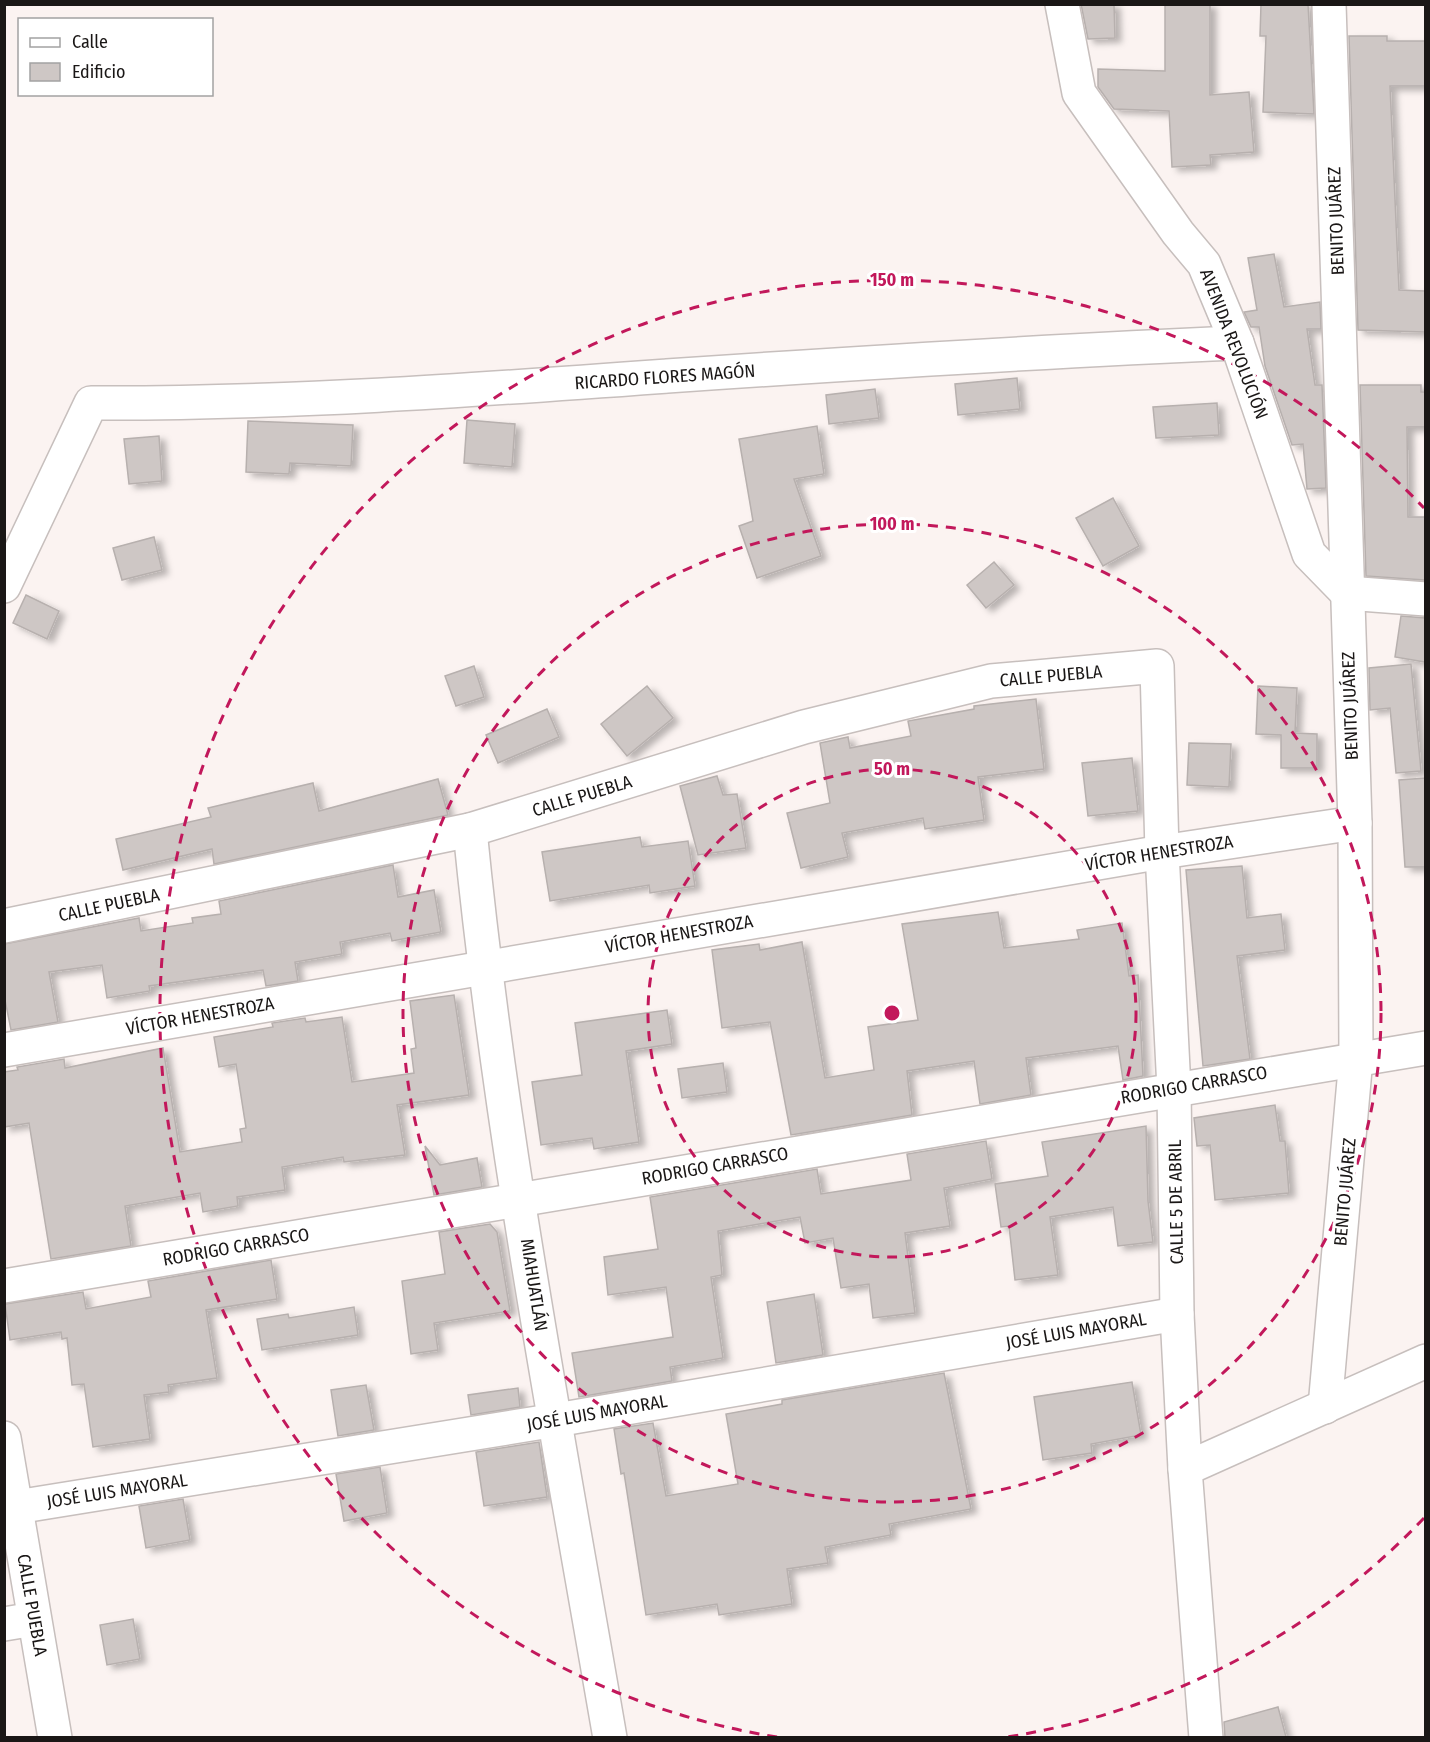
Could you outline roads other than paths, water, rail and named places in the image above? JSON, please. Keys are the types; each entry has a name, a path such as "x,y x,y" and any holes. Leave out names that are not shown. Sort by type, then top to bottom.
{"street":[{"name":"AVENIDA REVOLUCIÓN","path":"1062,4 1079,93 1178,233 1204,264 1238,343 1309,554 1347,593"},
{"name":"BENITO JUÁREZ","path":"1325,1407 1356,1058 1355,823 1329,4"},
{"name":"RICARDO FLORES MAGÓN","path":"4,586 92,403 189,404 426,394 1004,353 1238,343"},
{"path":"1347,593 1425,599"},
{"name":"CALLE PUEBLA","path":"4,926 470,830 804,727 991,681 1157,666"},
{"name":"CALLE 5 DE ABRIL","path":"1157,666 1162,852 1174,1089 1177,1314 1185,1469 1206,1737"},
{"name":"VÍCTOR HENESTROZA","path":"4,1050 1162,852 1355,823"},
{"name":"MIAHUATLÁN","path":"470,830 484,967 556,1420 610,1737"},
{"name":"RODRIGO CARRASCO","path":"4,1286 1425,1048"},
{"name":"JOSÉ LUIS MAYORAL","path":"10,1508 556,1420 1177,1314"},
{"path":"1185,1469 1425,1362"},
{"name":"CALLE PUEBLA","path":"4,1438 19,1621 55,1737"}]}
